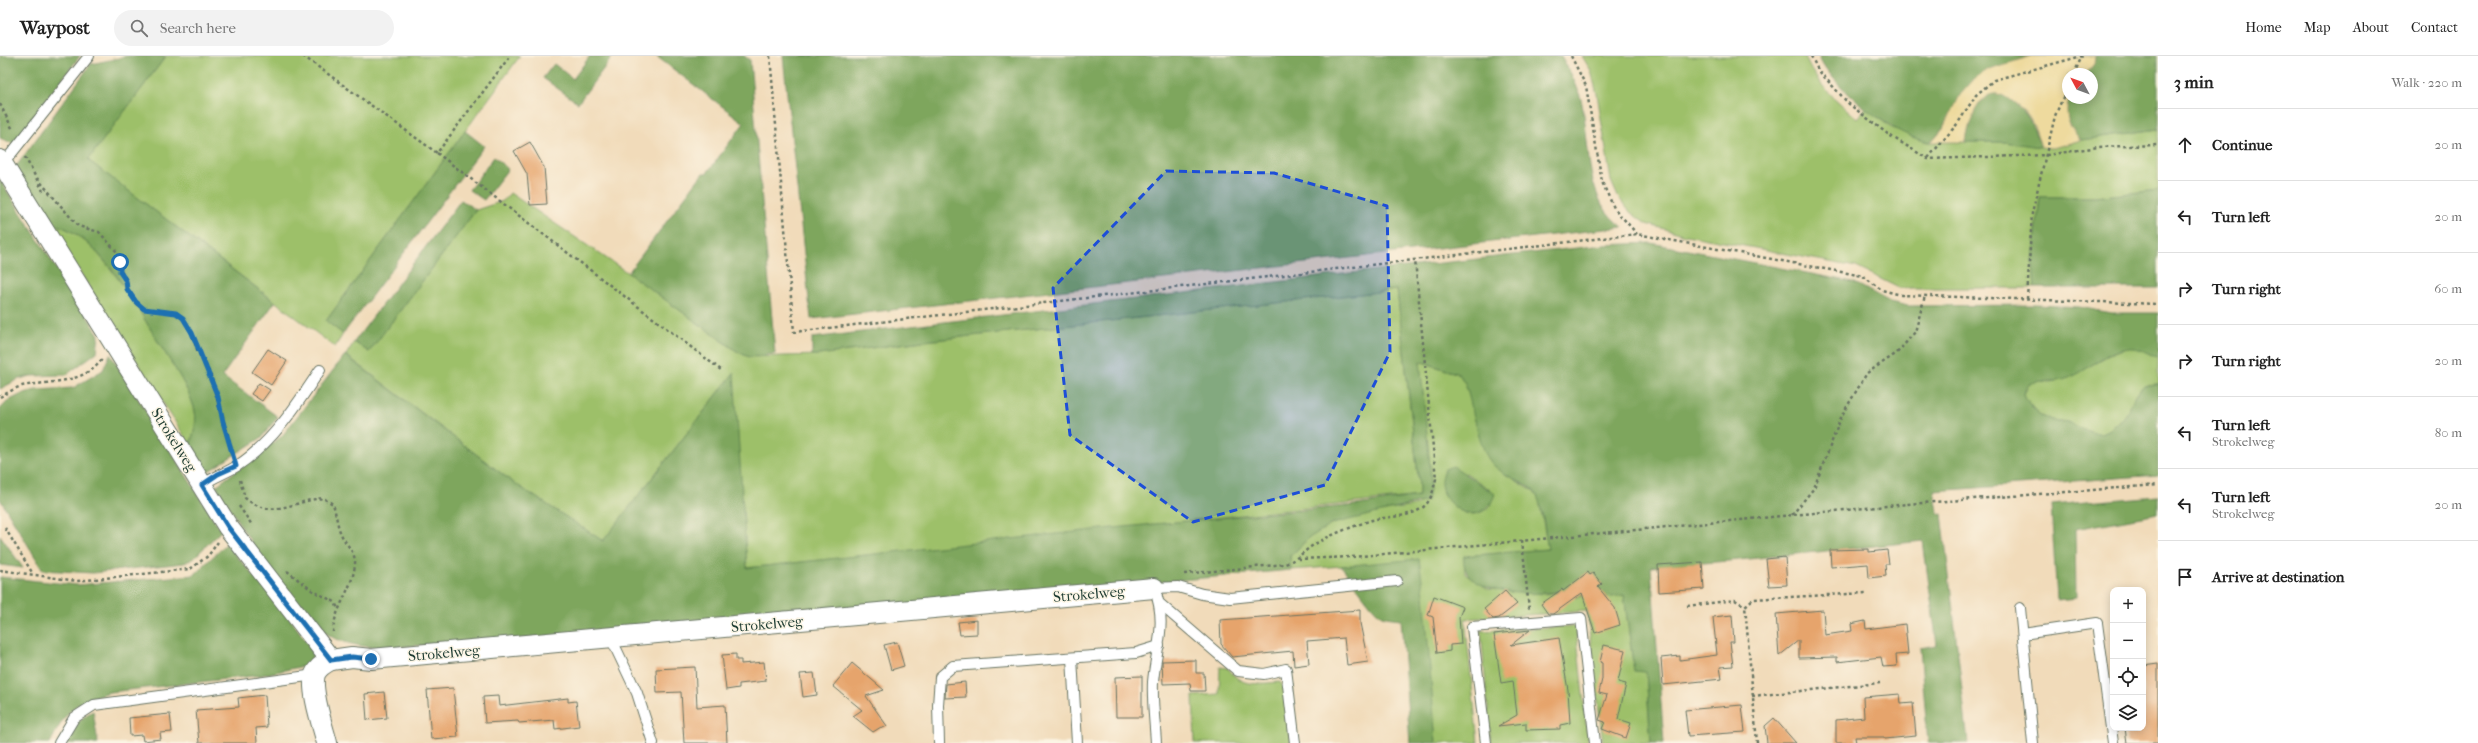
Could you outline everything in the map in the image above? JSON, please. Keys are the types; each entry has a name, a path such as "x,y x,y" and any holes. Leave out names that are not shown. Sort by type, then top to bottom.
{"street":[{"name":"Strokelweg","path":"1,162 228,527 331,660 352,657 371,659 611,638 1157,596"},
{"path":"327,743 316,692 315,675 321,666 331,660"}],"lane":[{"path":"1,162 89,56"},
{"path":"202,485 218,474 236,466 260,447 292,411 320,370"},
{"path":"1157,596 1178,587 1202,594 1230,598 1397,581"},
{"path":"1156,743 1153,682 1162,620 1157,596"},
{"path":"1157,596 1238,671 1264,674 1286,669 1295,743"},
{"path":"2020,608 2033,743"},
{"path":"1486,743 1472,627 1581,618 1594,743"},
{"path":"2023,634 2097,623 2113,743"},
{"path":"611,638 637,693 653,743"},
{"path":"939,743 938,705 940,677 953,666 1136,653 1159,646"},
{"path":"1072,658 1077,743"},
{"path":"59,743 74,718 94,705 315,675"}],"path":[{"path":"303,56 437,153 721,370"},
{"path":"437,153 510,56"},
{"path":"770,56 794,332 1638,234 1863,276 1882,290 1901,295 2158,304"},
{"path":"1571,56 1586,86 1602,182 1614,208 1638,234"},
{"path":"1812,56 1818,70 1849,104 1889,135 1928,159 2047,155 2098,147 2158,145"},
{"path":"1928,159 1958,123 1976,95 1994,80 2082,56"},
{"path":"2077,68 2082,56"},
{"path":"2026,299 2030,274 2032,213 2047,155 2055,116 2062,100"},
{"path":"44,194 37,178 78,226 99,232 118,253 120,272 126,281 127,289 136,302 144,309 176,313 183,318 192,333 197,350 210,374 245,498 259,508 272,510 323,498 333,504 340,533 353,553 355,563 349,589 338,610 335,602 312,592 281,566"},
{"path":"1298,559 1315,544 1372,520 1412,513 1422,508 1432,498 1436,479 1415,260"},
{"path":"1791,515 1814,488 1842,415 1867,372 1897,353 1915,332 1925,296"},
{"path":"0,397 21,387 61,381 86,373 101,361 109,336"},
{"path":"1178,574 1264,567 1298,559 1352,557 1791,515 2158,485"},
{"path":"237,503 256,531"},
{"path":"0,570 77,581 190,569 208,556 228,527"},
{"path":"5,528 33,574"},
{"path":"1522,540 1531,622"},
{"path":"1745,606 1753,599 1866,593"},
{"path":"1687,606 1735,600 1745,606"},
{"path":"1745,606 1757,743"},
{"path":"1752,696 1880,683"}],"highlighted area":[{"path":"1166,171 1274,173 1387,206 1390,352 1325,485 1193,522 1070,435 1053,288"}],"green space":[{"path":"0,56 80,56 13,144 0,138"},
{"path":"128,56 166,56 88,160 275,302 222,376 278,417 261,438 207,472 190,445 196,422 194,407 191,399 179,375 140,311 114,272 99,254 83,239 66,229 49,224 15,168 91,64"},
{"path":"166,56 520,56 326,321 343,334 335,347 88,160"},
{"path":"590,56 613,56 578,103 543,78 554,64 573,79"},
{"path":"656,56 744,56 750,60 775,354 749,357 738,352 628,273 703,173 707,173 744,123"},
{"path":"783,56 1561,56 1575,82 1582,102 1591,174 1595,189 1602,204 1611,217 1623,227 811,319"},
{"path":"1582,56 1805,56 1820,82 1834,98 1857,118 1866,108 1890,127 1927,142 2004,142 2053,148 2081,140 2158,129 2158,190 2096,197 2040,197 2033,261 2035,288 1899,288 1856,267 1686,235 1646,224 1630,212 1618,197 1611,181 1597,94 1591,71"},
{"path":"1819,56 2032,56 1990,69 1931,142 1918,139 1902,132 1867,110 1836,82 1825,68"},
{"path":"2095,56 2158,56 2158,129 2081,140 2073,130 2068,120 2068,104 2098,104 2098,68 2091,68 2094,64"},
{"path":"1992,93 2002,95 2010,99 2024,112 2041,147 2004,142 1966,142 1973,114 1981,102"},
{"path":"465,131 484,146 343,334 326,321"},
{"path":"494,157 508,169 484,200 469,190"},
{"path":"0,180 99,335 97,352 66,375 31,376 19,379 0,389"},
{"path":"2158,190 2158,288 2035,288 2033,261 2040,197 2096,197"},
{"path":"510,193 628,273 738,352 749,357 819,355 915,342 1397,290 1419,496 747,568 733,374 603,541 514,483 346,355 354,342 369,352 476,210 503,201"},
{"path":"461,200 476,210 369,352 354,342"},
{"path":"49,224 66,229 82,239 98,254 113,272 140,311 179,375 194,407 196,422 190,445"},
{"path":"1651,243 1853,282 1890,302 1908,306 2036,305 2079,307 2111,313 2158,313 2158,358 2144,351 2133,348 2120,350 2104,357 2074,376 2060,381 2041,381 2030,384 2026,388 2024,394 2032,407 2047,419 2068,422 2090,432 2101,433 2107,431 2118,423 2144,385 2158,384 2158,475 1934,491 1939,514 1942,514 1968,743 1928,743 1920,648 1937,645 1923,541 1729,561 1651,567 1664,743 1651,743 1646,672 1634,671 1624,595 1606,598 1595,587 1587,594 1579,597 1571,597 1561,591 1549,593 1517,593 1500,591 1485,586 1473,579 1466,569 1464,556 1548,549 1543,518 1539,501 1533,490 1497,469 1488,458 1484,451 1478,432 1465,383 1459,374 1420,361 1431,477 1427,501 1332,524 1309,538 1290,556 1291,570 579,635 375,648 336,639 321,629 304,613 270,570 216,486 282,436 345,355 514,483 603,541 734,373 747,568 1102,529 1357,505 1419,496 1397,290 915,342 819,355 812,355 812,338 1342,274 1604,245"},
{"path":"2131,347 2139,348 2158,358 2158,384 2144,385 2118,423 2107,431 2101,433 2090,432 2068,422 2047,419 2035,410 2024,394 2029,384 2037,380 2049,382 2072,376 2119,350"},
{"path":"110,354 221,531 193,559 184,563 93,573 43,570 0,499 0,409 8,401 24,393 36,390 73,388 103,370"},
{"path":"1419,361 1459,374 1465,383 1474,409 1502,472 1533,491 1539,499 1548,549 1464,556 1465,573 1488,589 1545,594 1595,587 1624,595 1634,670 1646,672 1651,743 1603,743 1587,611 1465,619 1478,743 1436,743 1419,560 1291,570 1290,556 1310,537 1322,529 1335,523 1362,515 1418,505 1431,477","holes":["1466,473 1490,490 1491,505 1484,511 1477,514 1470,514 1458,509 1442,492"]},
{"path":"1453,466 1495,494 1488,507 1478,513 1468,513 1457,509 1449,501 1443,491 1441,480 1445,469"},
{"path":"2158,496 2158,514 2075,529 2076,598 2057,600 2051,505"},
{"path":"0,535 23,568 0,565"},
{"path":"226,544 283,609 314,652 311,660 304,666 262,675 110,692 87,700 72,709 61,723 50,743 0,743 0,577 77,585 194,575"},
{"path":"1419,559 1424,594 1436,743 1410,743 1401,619 1384,617 1378,613 1367,601 1341,566"},
{"path":"1573,626 1576,628 1588,743 1491,743 1481,631"},
{"path":"1220,667 1228,668 1233,675 1245,682 1257,684 1280,682 1286,690 1291,743 1195,743 1193,696 1219,694"},
{"path":"93,711 98,743 65,743 76,724"}],"sand":[{"path":"2032,56 2095,56 2094,64 2091,68 2062,68 2062,104 2068,104 2068,120 2073,130 2081,140 2053,148 2041,147 2034,127 2025,112 2015,103 2002,95 1993,94 1985,97 1979,104 1970,123 1966,142 1931,142 1945,126 1960,95 1975,78 1989,69"}],"building":[{"path":"530,142 544,167 547,204 530,205 527,174 514,151"},
{"path":"268,349 287,361 271,385 252,372"},
{"path":"259,383 270,390 262,401 251,394"},
{"path":"1869,549 1869,552 1887,550 1889,564 1885,564 1886,576 1869,578 1868,564 1831,567 1830,550"},
{"path":"1785,557 1787,585 1769,586 1766,559"},
{"path":"1702,562 1704,589 1659,592 1658,565"},
{"path":"1588,572 1590,575 1593,573 1602,584 1598,587 1615,608 1620,625 1595,633 1582,593 1553,614 1548,614 1541,604 1562,589 1563,591"},
{"path":"1505,591 1517,604 1499,618 1493,619 1484,609"},
{"path":"1434,596 1463,607 1459,617 1461,644 1450,645 1450,651 1437,653 1433,617 1428,615"},
{"path":"1360,610 1360,623 1368,662 1347,665 1344,638 1307,641 1309,664 1294,666 1293,651 1232,657 1221,644 1220,620"},
{"path":"1823,610 1825,635 1852,631 1851,624 1865,621 1866,629 1905,624 1908,654 1896,655 1897,666 1883,667 1881,657 1837,662 1837,657 1799,658 1799,640 1779,656 1776,614"},
{"path":"1732,615 1734,642 1730,642 1733,666 1720,667 1722,679 1663,685 1661,658 1680,656 1680,660 1717,655 1713,617"},
{"path":"977,620 977,634 960,635 958,622"},
{"path":"1530,630 1511,645 1559,638 1568,690 1570,723 1560,725 1560,729 1526,730 1526,723 1498,726 1517,715 1513,681 1501,683 1494,634"},
{"path":"897,642 904,666 891,670 884,645"},
{"path":"1604,645 1625,650 1618,682 1626,684 1618,719 1631,723 1626,738 1602,729 1605,722 1599,720 1607,695 1599,693 1602,679 1602,663 1600,662"},
{"path":"736,654 736,660 741,660 741,664 764,662 766,681 739,684 739,688 726,690 722,655"},
{"path":"1196,660 1196,673 1204,673 1205,691 1191,691 1190,683 1163,684 1162,661"},
{"path":"852,663 884,690 866,696 887,726 883,728 881,727 873,732 853,716 862,710 833,686"},
{"path":"2158,664 2158,743 2127,743 2125,731 2146,731 2146,666"},
{"path":"695,667 697,707 725,705 727,743 684,743 681,692 657,693 656,669"},
{"path":"814,673 817,695 803,697 800,674"},
{"path":"1142,676 1142,717 1116,717 1115,677"},
{"path":"965,682 966,697 945,698 946,684"},
{"path":"453,688 458,737 431,739 427,690"},
{"path":"384,692 387,718 367,720 365,694"},
{"path":"1900,694 1901,704 1913,703 1916,736 1885,739 1884,737 1855,737 1856,743 1836,743 1836,720 1864,717 1863,697"},
{"path":"265,695 267,727 256,728 257,743 199,743 196,710 239,707 238,698"},
{"path":"498,696 499,706 568,698 568,702 576,701 579,726 555,729 554,720 519,723 518,721 485,723 483,697"},
{"path":"1742,705 1745,732 1688,736 1685,710"},
{"path":"170,714 172,732 160,733 161,739 143,741 142,735 130,736 129,718"},
{"path":"1774,718 1796,743 1767,743 1765,726"}],"route":[{"path":"120,262 120,272 126,281 127,289 136,302 144,309 176,313 183,318 192,333 197,350 210,374 221,407 223,422 236,466 218,474 202,485 228,527 310,630 331,660 352,657 371,659"}]}
